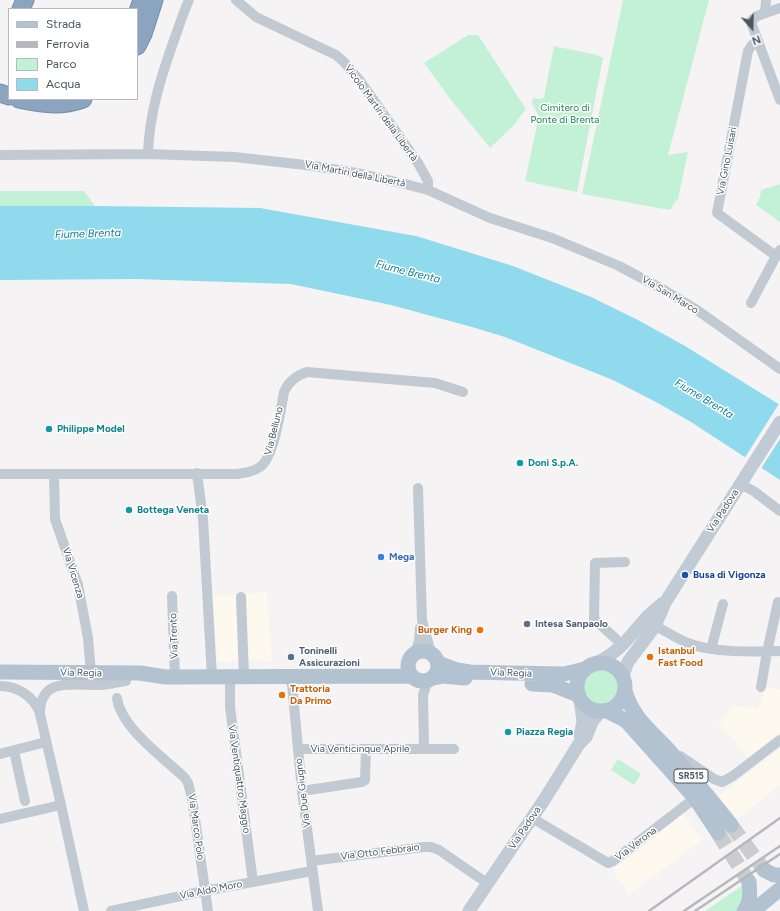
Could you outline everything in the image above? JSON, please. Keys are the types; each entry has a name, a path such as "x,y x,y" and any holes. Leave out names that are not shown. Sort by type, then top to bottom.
{"highway":[{"path":"138,11 142,0"},
{"path":"138,44 143,34 154,0"},
{"path":"24,100 49,105 79,100"}],"main road":[{"name":"Via Padova","path":"623,675 628,662 655,626 666,601 745,482 780,422"},
{"name":"Via Padova","path":"580,744 583,721 577,688 578,680 590,666 609,657 620,648 647,617 666,601"},
{"path":"384,676 401,666 412,656 423,650 434,658 437,671 430,679 419,681 411,676 408,668 412,656"},
{"name":"Via Regia","path":"434,658 457,670 491,673 564,674 579,672 590,666"},
{"path":"590,666 604,663 612,665 618,669 623,675 625,692"},
{"name":"Via Regia","path":"0,672 140,673 168,677"},
{"name":"Via Regia","path":"0,680 126,681 168,677 411,676"},
{"name":"Via Regia","path":"430,679 443,676 552,685 579,697"},
{"name":"Via Padova","path":"469,911 586,737 592,722 604,711 619,704 625,692"},
{"name":"SR515","path":"604,711 628,722 724,829 707,794 672,753 639,720 625,692"},
{"path":"579,697 589,708 604,711"},
{"path":"764,870 774,875 780,875"},
{"path":"744,911 749,902 749,882"},
{"path":"753,911 780,889"}],"street":[{"path":"148,154 152,114 165,66 189,0"},
{"name":"Vicolo Martiri della Libertà","path":"236,0 256,17 336,54 360,81 418,163 428,180 428,190"},
{"path":"765,13 766,0"},
{"path":"780,8 757,16 752,20 752,25 780,100"},
{"name":"Via Gino Luisari","path":"751,303 778,253 717,213 748,51 752,45 758,41"},
{"name":"Via Martiri della Libertà","path":"0,155 148,154 235,157 314,166 362,174 428,190 489,217 552,238"},
{"name":"Via San Marco","path":"552,238 619,266 664,290 697,310 780,369"},
{"name":"Via Belluno","path":"0,474 247,473 262,467 270,454 284,392 291,380 307,372 435,383 463,392"},
{"name":"Via Vicenza","path":"54,474 54,519 78,585 88,638 91,673"},
{"path":"197,474 203,519 212,677"},
{"path":"745,482 780,511"},
{"path":"418,488 422,620 426,641 434,658"},
{"path":"616,639 594,619 595,563 625,562"},
{"name":"Via Trento","path":"168,677 172,596"},
{"path":"237,677 240,597"},
{"path":"761,687 778,602"},
{"path":"711,649 723,604"},
{"path":"412,656 419,641 422,620"},
{"path":"655,626 687,643 711,649 767,652 780,651"},
{"name":"Via Ventiquattro Maggio","path":"237,677 231,713 253,882"},
{"name":"Via Due Giugno","path":"286,677 292,684 302,791 318,911"},
{"name":"Via Venticinque Aprile","path":"424,749 423,695 430,679"},
{"path":"40,714 43,696 47,691 54,687 67,684 103,685 126,681"},
{"path":"0,686 14,688 28,696 34,702 40,714 84,911"},
{"name":"Via Marco Polo","path":"117,698 122,715 138,735 188,782 192,798 208,911"},
{"path":"672,753 680,756 714,779 722,782 733,776 780,740"},
{"path":"0,754 46,742"},
{"name":"Via Venticinque Aprile","path":"298,751 301,749 454,749"},
{"path":"14,750 25,801"},
{"path":"302,791 362,782 365,780 366,750"},
{"name":"Via Verona","path":"532,818 608,863 613,861 695,798"},
{"path":"0,819 61,805"},
{"name":"Via Otto Febbraio","path":"311,866 424,846 439,850 487,883"},
{"name":"Via Aldo Moro","path":"111,911 253,882 311,866"}],"shaded area":[{"path":"267,592 272,662 249,660 244,594"},
{"path":"236,595 239,661 217,661 213,596"},
{"path":"765,687 780,689 780,732 748,758 732,736 718,727 733,705 758,710"},
{"path":"780,748 780,785 738,819 719,796"},
{"path":"683,814 702,840 629,894 612,870"}],"green space":[{"path":"623,0 709,0 668,155 688,152 678,199 670,210 582,194"},
{"path":"468,35 478,35 526,109 513,126 490,148 451,100 424,63"},
{"name":"Cimitero di Ponte di Brenta","path":"554,46 597,55 603,58 577,192 525,181 539,116 532,104 533,98 542,99 544,97"},
{"path":"780,184 780,222 756,205 760,197 761,190"},
{"path":"0,191 84,191 95,206 0,206"},
{"path":"597,668 605,668 612,671 618,677 621,688 618,699 612,705 605,708 597,708 590,705 584,699 581,692 581,684 584,677 590,671"},
{"path":"618,759 641,774 634,785 611,770"},
{"path":"746,883 739,911 705,911"}],"water":[{"name":"Fiume Brenta","path":"0,206 260,208 416,236 513,266 591,297 638,320 685,346 780,405 780,480 691,422 613,380 505,337 391,305 291,284 136,279 0,280"}],"pier":[{"path":"780,402 780,439 760,470 744,459"}],"tunnel":[{"path":"731,825 764,870"},
{"path":"718,833 749,882"}],"railway":[{"path":"649,911 780,818"},
{"path":"684,911 780,846"},
{"path":"695,911 780,854"}],"place":[{"name":"Philippe Model","path":"49,429"},
{"name":"Doni S.p.A.","path":"520,463"},
{"name":"Bottega Veneta","path":"129,510"},
{"name":"Mega","path":"381,557"},
{"name":"Busa di Vigonza","path":"685,575"},
{"name":"Intesa Sanpaolo","path":"527,624"},
{"name":"Burger King","path":"480,630"},
{"name":"Toninelli Assicurazioni","path":"291,657"},
{"name":"Istanbul Fast Food","path":"650,657"},
{"name":"Trattoria Da Primo","path":"282,695"},
{"name":"Piazza Regia","path":"508,732"}]}
